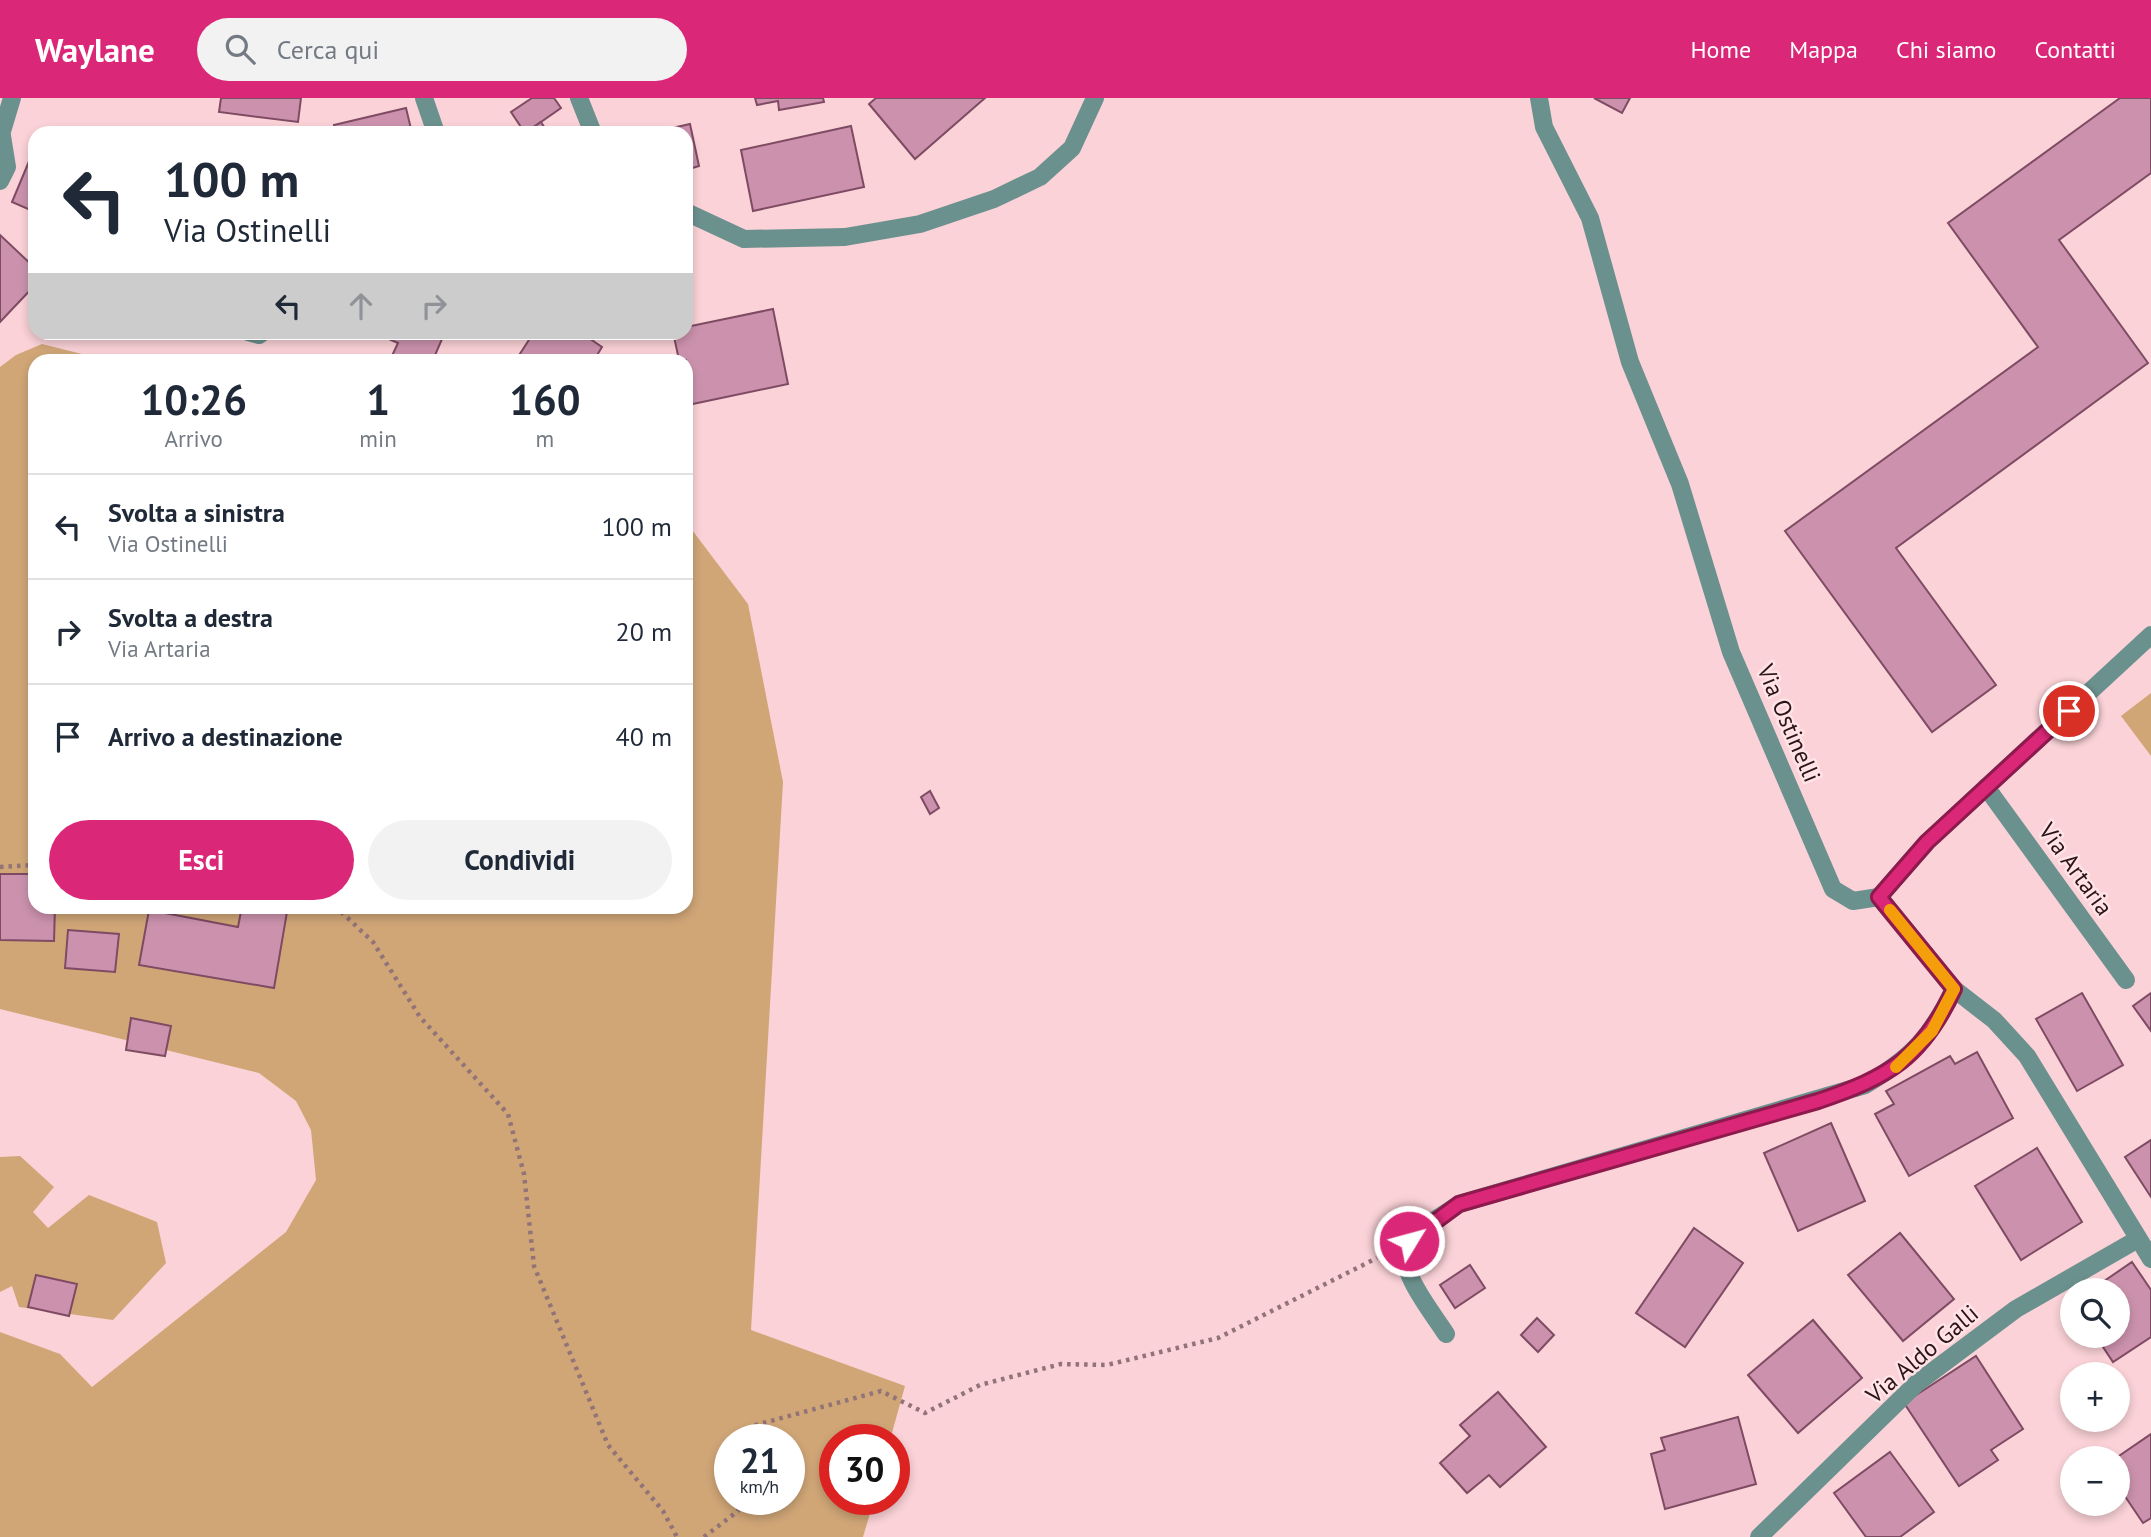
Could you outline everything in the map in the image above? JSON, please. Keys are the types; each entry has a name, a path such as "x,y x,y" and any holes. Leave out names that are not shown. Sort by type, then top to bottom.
{"street":[{"path":"0,181 7,167 1,137 12,98"},
{"path":"424,98 434,126"},
{"path":"579,98 590,126"},
{"path":"693,215 744,239 845,237 920,224 994,199 1040,177 1072,148 1095,98"},
{"name":"Via Ostinelli","path":"1539,98 1544,127 1590,218 1630,362 1680,484 1731,652 1833,888 1853,901 1879,897"},
{"path":"2151,635 1927,842 1879,897 1954,989 1994,1020 2028,1056 2151,1259"},
{"name":"Via Artaria","path":"1986,787 2126,980"},
{"path":"1446,1334 1405,1269 1405,1252 1409,1241 1459,1204 1865,1085 1900,1065 1932,1031 1954,989"},
{"name":"Via Aldo Galli","path":"1759,1537 1917,1383 2016,1309 2138,1239"}],"path":[{"path":"0,867 28,865"},
{"path":"343,914 373,942 420,1017 508,1114 524,1174 534,1266 608,1445 663,1511 677,1537"},
{"path":"759,1424 881,1391 926,1413 980,1385 1061,1364 1107,1365 1218,1338 1409,1241"},
{"path":"704,1537 733,1515"}],"shaded area":[{"path":"42,344 82,354 28,354 28,914 693,914 693,531 748,604 783,782 751,1330 905,1386 894,1424 819,1424 819,1515 870,1515 863,1537 0,1537 0,1332 60,1354 92,1387 286,1232 316,1180 311,1130 296,1101 259,1073 0,1009 0,367 16,355"},
{"path":"2151,693 2151,756 2121,716"},
{"path":"20,1156 54,1187 33,1212 48,1228 89,1195 157,1222 166,1263 113,1320 19,1307 12,1286 0,1292 0,1157"}],"building":[{"path":"221,98 301,98 298,122 219,112"},
{"path":"532,98 554,98 561,108 535,126 520,126 511,112"},
{"path":"755,98 823,98 824,102 779,110 778,101 757,105"},
{"path":"876,98 985,98 915,159 869,104"},
{"path":"1594,98 1630,98 1622,113"},
{"path":"2120,98 2151,98 2151,173 2059,240 2148,363 1896,548 1996,685 1932,732 1785,531 2038,347 1948,223"},
{"path":"406,108 410,126 334,126"},
{"path":"851,126 864,187 753,211 741,150"},
{"path":"693,138 699,166 693,168"},
{"path":"28,164 28,209 12,202"},
{"path":"0,235 28,261 28,292 0,322"},
{"path":"773,309 788,384 693,404 693,354 678,354 675,340 693,340 693,326"},
{"path":"391,340 442,340 436,354 393,354 398,343"},
{"path":"529,340 592,340 602,347 598,354 520,354"},
{"path":"930,791 939,808 930,814 921,797"},
{"path":"0,874 28,874 28,914 55,914 54,941 0,940"},
{"path":"148,914 170,914 238,927 240,914 287,914 274,988 139,965"},
{"path":"68,930 119,934 115,972 65,968"},
{"path":"2082,993 2123,1065 2077,1091 2036,1019"},
{"path":"2151,993 2151,1031 2133,1006"},
{"path":"131,1018 171,1026 165,1056 126,1050"},
{"path":"1977,1052 2013,1118 1909,1176 1875,1114 1894,1104 1886,1091 1950,1056 1955,1064"},
{"path":"1831,1123 1865,1201 1798,1231 1764,1153"},
{"path":"2151,1140 2151,1197 2125,1157"},
{"path":"2037,1148 2082,1222 2021,1260 1975,1186"},
{"path":"1694,1228 1743,1263 1685,1347 1636,1313"},
{"path":"1900,1233 1954,1299 1903,1341 1848,1275"},
{"path":"2132,1262 2151,1290 2151,1337 2113,1362 2104,1348 2130,1348 2130,1278 2109,1278"},
{"path":"1470,1265 1485,1288 1455,1308 1440,1285"},
{"path":"36,1275 77,1284 69,1316 28,1307"},
{"path":"1537,1318 1554,1335 1538,1352 1521,1335"},
{"path":"1813,1320 1862,1378 1798,1433 1748,1375"},
{"path":"1976,1356 2023,1429 1991,1450 1998,1460 1959,1486 1904,1403"},
{"path":"1498,1392 1546,1447 1500,1487 1489,1475 1467,1493 1440,1463 1470,1436 1460,1425"},
{"path":"1738,1417 1756,1484 1665,1509 1651,1454 1665,1450 1661,1438"},
{"path":"2151,1434 2151,1518 2143,1523 2130,1504 2130,1448"},
{"path":"1890,1452 1934,1512 1900,1537 1866,1537 1834,1493"}],"slow traffic":[{"path":"1890,910 1954,989 1932,1031 1896,1067"}],"route":[{"path":"1409,1241 1459,1204 1818,1101 1865,1085 1900,1065 1932,1031 1954,989 1879,897 1927,842 2069,711"}]}
